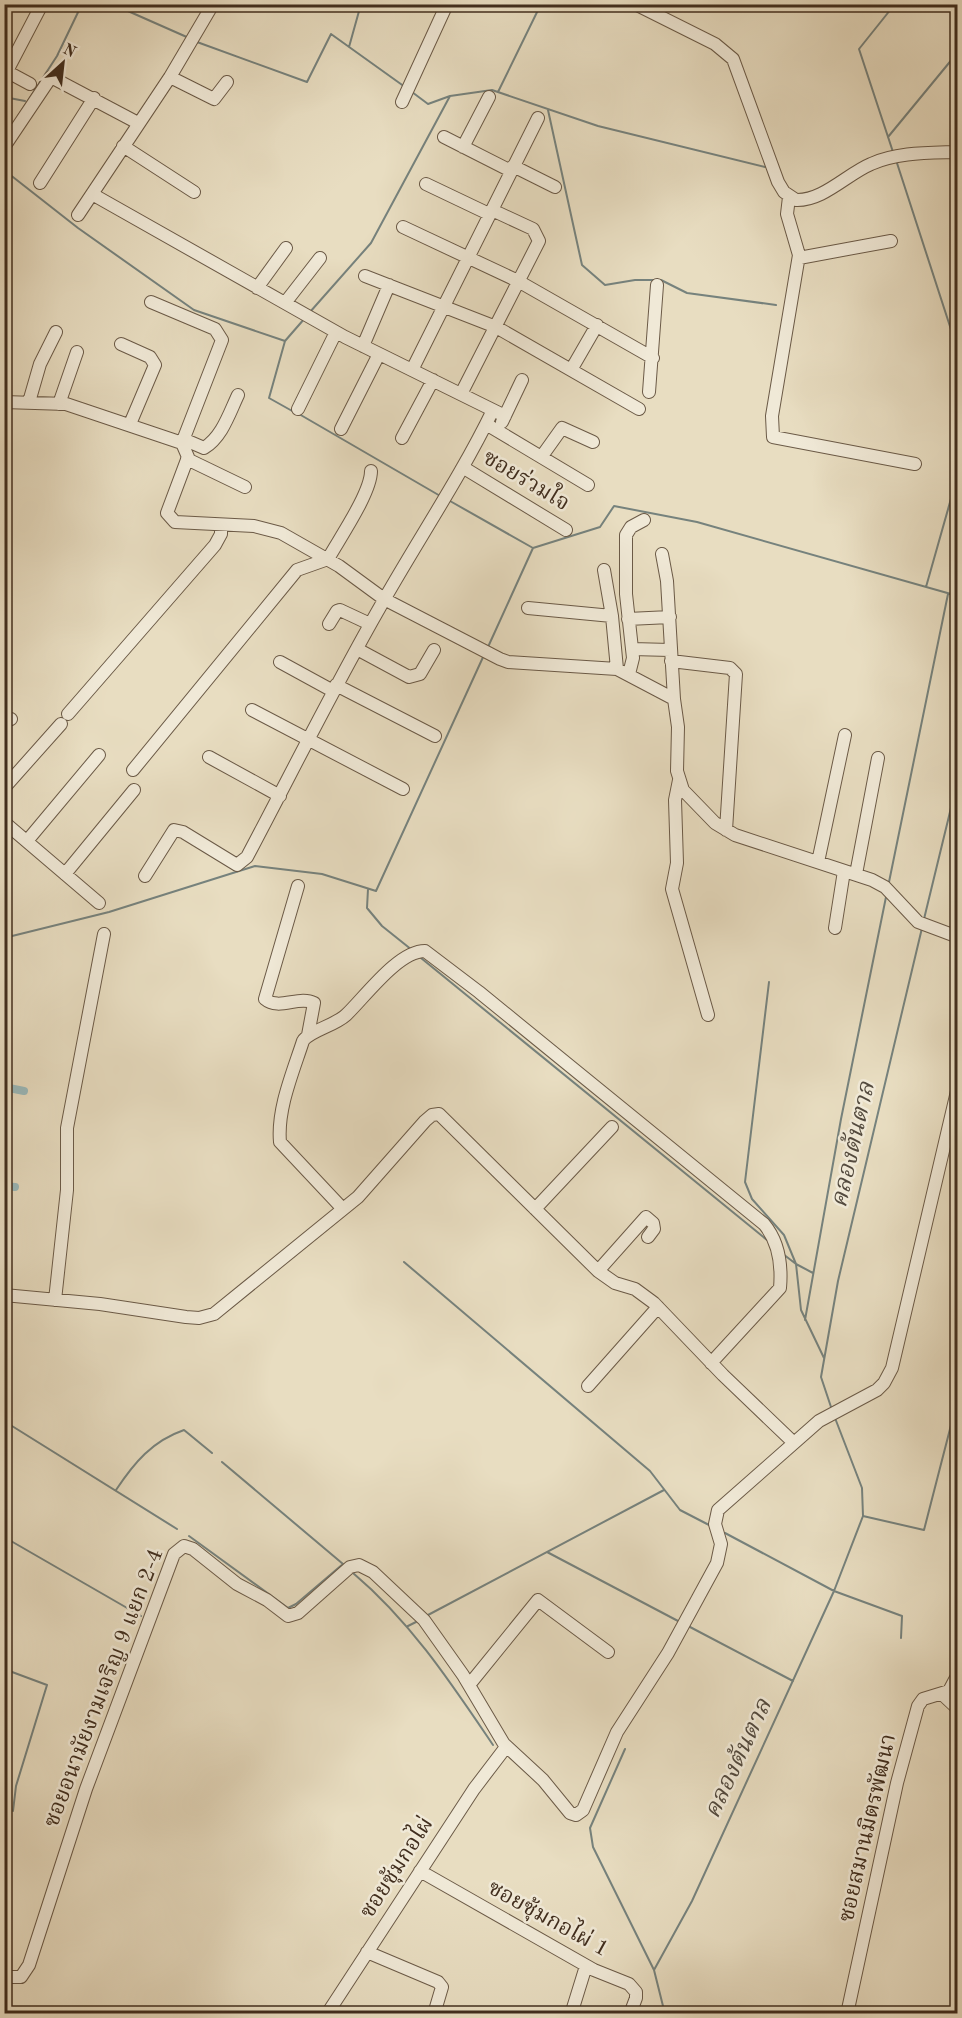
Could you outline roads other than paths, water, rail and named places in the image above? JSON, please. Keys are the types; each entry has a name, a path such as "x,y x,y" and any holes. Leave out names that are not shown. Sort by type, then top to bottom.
{"street":[{"path":"30,84 6,70 42,4"},
{"path":"78,215 170,77 213,4"},
{"path":"402,102 447,4"},
{"path":"635,4 715,44 733,59 778,182 789,197 802,200 870,164 887,158 957,152"},
{"path":"4,147 51,77 138,123"},
{"path":"170,77 214,99 218,98 227,82"},
{"path":"463,147 489,97"},
{"path":"40,183 94,98"},
{"path":"412,370 538,118"},
{"path":"444,137 555,187"},
{"path":"123,146 194,192"},
{"path":"426,184 533,230 539,238 461,394"},
{"path":"92,194 336,332 505,416"},
{"path":"789,197 787,214 799,248 799,258 772,416 773,437 915,464"},
{"path":"403,227 518,281 653,358"},
{"path":"799,258 891,241"},
{"path":"257,288 286,248"},
{"path":"285,303 321,258"},
{"path":"365,276 496,327 639,408"},
{"path":"363,346 389,285"},
{"path":"649,392 657,285"},
{"path":"151,302 215,329 222,340 222,346 183,441 187,450 187,459 167,513 180,523 254,526 291,538 328,559 384,599 508,662 617,669 674,699"},
{"path":"571,370 597,326"},
{"path":"29,402 40,364 56,332"},
{"path":"298,409 336,332"},
{"path":"121,344 150,357 155,365 130,424"},
{"path":"59,404 77,352"},
{"path":"341,429 380,354"},
{"path":"402,438 433,380"},
{"path":"498,430 522,380"},
{"path":"4,402 59,404 204,448 219,434 238,395"},
{"path":"145,876 177,830 229,861 237,865 242,863 280,796 370,624 464,468 493,410"},
{"path":"486,424 588,485"},
{"path":"542,456 562,428 593,442"},
{"path":"187,459 245,487"},
{"name":"ซอยร่วมใจ","path":"464,468 566,530"},
{"path":"133,770 297,570 328,559 366,488 371,471"},
{"path":"629,675 632,649 628,619 626,535 627,530 644,520"},
{"path":"4,788 215,545 221,534 221,525"},
{"path":"662,554 670,617 670,655 679,780 675,800 677,863 672,889 708,1015"},
{"path":"604,570 612,616 617,669"},
{"path":"528,608 612,616"},
{"path":"329,624 340,610 370,624"},
{"path":"628,619 670,617"},
{"path":"357,649 409,677 420,674 434,650"},
{"path":"632,649 730,668 736,674 726,830"},
{"path":"280,662 435,736"},
{"path":"252,710 403,789"},
{"path":"818,862 845,735"},
{"path":"27,841 99,755"},
{"path":"209,757 280,796"},
{"path":"835,928 878,758"},
{"path":"679,780 693,801 726,830 885,887 922,925 957,937"},
{"path":"65,874 134,790"},
{"path":"4,822 99,903"},
{"path":"298,886 265,999 275,1004 308,1000 314,1003 308,1035 303,1041 282,1111 280,1142 342,1208"},
{"path":"55,1300 68,1190 67,1128 104,934"},
{"path":"308,1035 326,1029 345,1016 398,963 411,954 425,951 551,1050 764,1224 773,1236 780,1261 780,1288 711,1363"},
{"name":"ซอยอนามัยงามเจริญ 9 แยก 2-4","path":"4,1977 15,1979 21,1977 28,1965 86,1789 174,1554 180,1547 193,1549 237,1584 267,1600 283,1614 293,1617 350,1567 365,1567 385,1582 424,1620 469,1685 506,1747 543,1780 570,1813 576,1815 583,1810 622,1722 668,1653 717,1563 722,1544 715,1524 718,1510 794,1443 833,1413 877,1390 884,1383 892,1368 957,1087"},
{"path":"4,1295 186,1317 207,1317 220,1309 358,1197 425,1121 432,1115 439,1114 598,1271 615,1283 635,1289 658,1307 711,1363 794,1443"},
{"path":"534,1209 612,1127"},
{"path":"598,1271 646,1217 654,1223 654,1229 648,1237"},
{"path":"588,1386 658,1307"},
{"path":"469,1685 538,1600 608,1652"},
{"name":"ซอยสมานมิตรพัฒนา","path":"847,2013 897,1783 918,1706 923,1699 942,1694 953,1686 957,1674"},
{"path":"942,1694 957,1709"},
{"name":"ซอยซุ้มกอไผ่","path":"327,2013 474,1789 506,1747"},
{"name":"ซอยซุ้มกอไผ่ 1","path":"420,1871 586,1966 633,1988 636,1998 630,2013"},
{"path":"367,1952 438,1982 442,1987 434,2013"},
{"path":"573,2008 586,1966"}],"waterway":[{"path":"18,116 57,56 82,4"},
{"path":"112,4 189,38"},
{"path":"349,47 361,4"},
{"path":"498,92 541,4"},
{"path":"893,152 859,49 895,4"},
{"path":"197,42 307,82 331,34 405,87"},
{"path":"888,137 958,52"},
{"path":"450,96 492,90 598,126 765,167"},
{"path":"310,312 371,243 450,96 428,104 412,92"},
{"path":"4,97 25,101"},
{"path":"548,110 582,265 605,285 635,280 661,280 687,293 776,305"},
{"path":"896,160 958,351"},
{"path":"4,170 78,228 194,310 285,341"},
{"path":"294,412 269,398 285,341 305,318"},
{"path":"299,414 442,497"},
{"path":"926,587 958,474"},
{"path":"450,501 533,548 600,527 614,506 697,522 958,596"},
{"path":"488,647 533,548"},
{"path":"889,882 948,594"},
{"path":"4,938 109,912 255,866 322,874 376,891 484,655"},
{"name":"คลองต้นตาล","path":"924,919 958,779"},
{"path":"368,889 367,908 382,926 412,950"},
{"path":"805,1320 841,1119 886,897"},
{"name":"คลองต้นตาล","path":"832,1410 821,1377 838,1281 922,928"},
{"path":"421,958 767,1240"},
{"path":"769,982 745,1182 752,1199 784,1235 796,1264 801,1310 824,1358"},
{"path":"4,1087 24,1091"},
{"path":"4,1186 15,1187"},
{"path":"783,1254 813,1273"},
{"path":"404,1262 650,1471 680,1510 709,1525"},
{"name":"คลองต้นตาล","path":"665,2014 654,1970 692,1901 834,1591 863,1516 924,1530 958,1398"},
{"name":"คลองต้นตาล","path":"835,1418 862,1488 863,1516"},
{"path":"4,1421 177,1529"},
{"path":"116,1490 145,1454 162,1440 184,1430 212,1453"},
{"path":"189,1536 288,1608 296,1604 343,1564 222,1462"},
{"path":"428,1615 664,1490"},
{"path":"725,1533 834,1591 902,1616 901,1638"},
{"path":"4,1537 141,1616"},
{"path":"547,1552 678,1621"},
{"path":"353,1573 412,1633 446,1676 493,1745"},
{"path":"408,1626 416,1622"},
{"path":"690,1627 793,1681"},
{"path":"4,1669 47,1685 16,1786 13,1811"},
{"path":"625,1749 590,1828 593,1847 654,1970"},
{"path":"953,2014 958,1988"}]}
